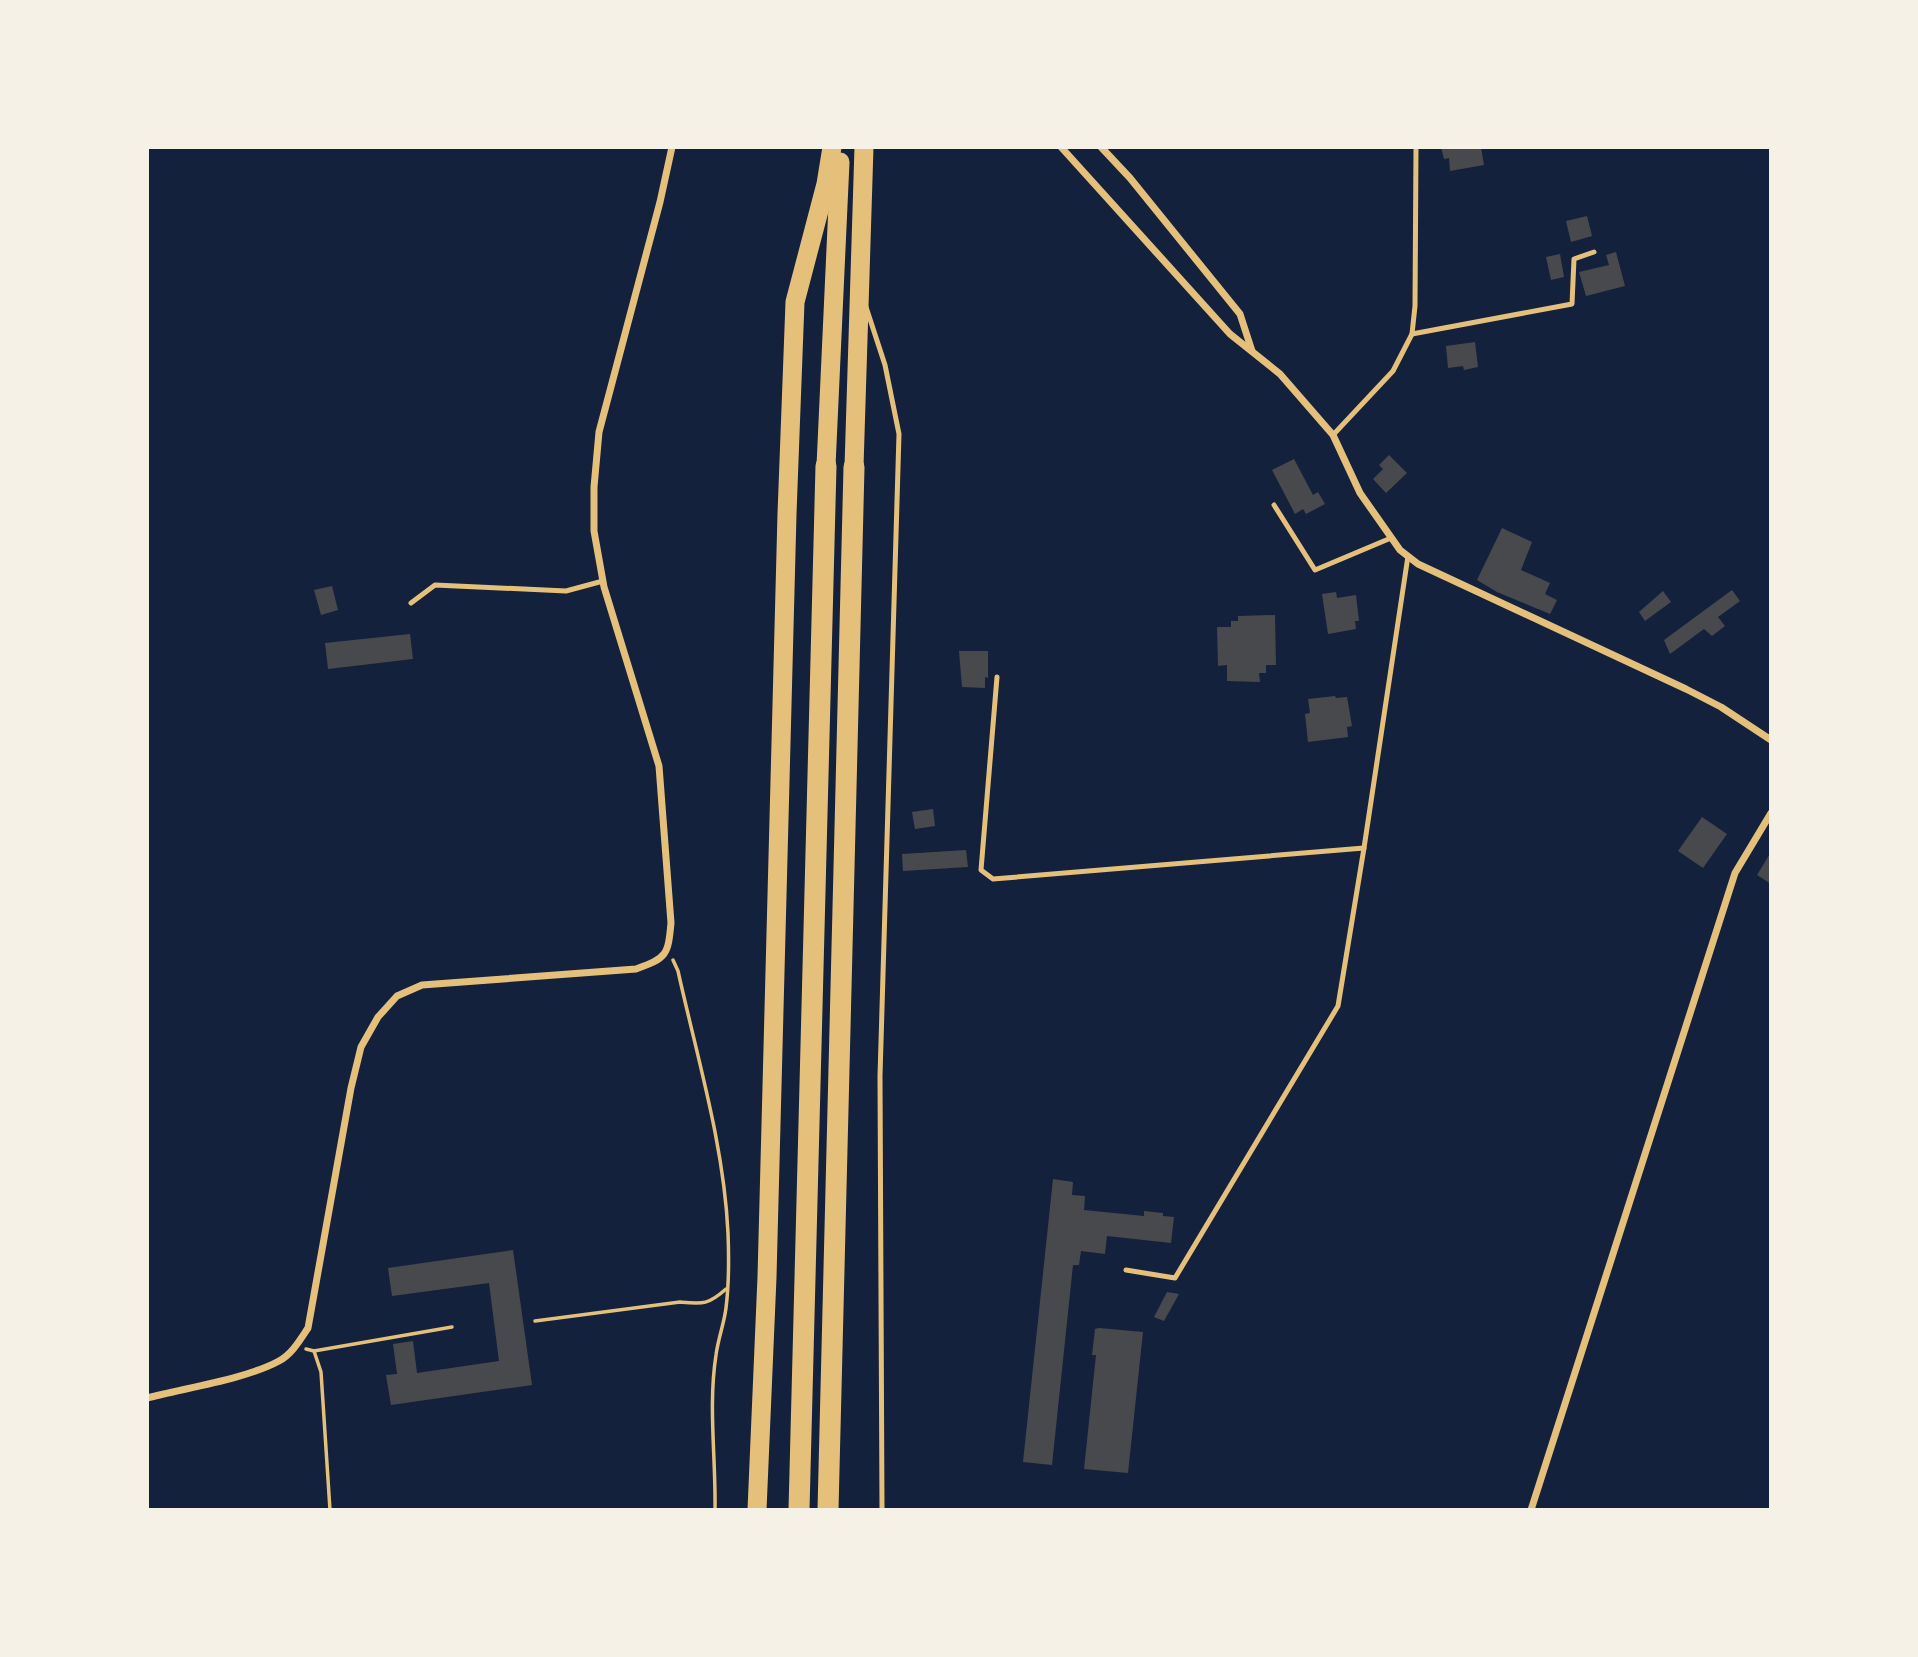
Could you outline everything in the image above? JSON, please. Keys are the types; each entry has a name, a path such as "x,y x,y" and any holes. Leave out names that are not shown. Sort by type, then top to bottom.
{"highway":[{"path":"757,1510 767,1277 795,302 826,184 832,147"},
{"path":"799,1510 826,466 841,147"},
{"path":"828,1510 864,147"}],"street":[{"path":"147,1398 251,1372 280,1360 296,1346 308,1328 351,1088 361,1047 377,1017 397,996 422,985 636,970 659,961 668,948 671,923 659,766 603,581 594,531 594,487 599,432 672,147"},
{"path":"1061,147 1230,334 1280,374 1333,435 1360,493 1391,538 1408,556 1418,564 1686,688 1771,740"},
{"path":"1101,147 1130,178 1240,314 1252,351"},
{"path":"1531,1510 1735,873 1771,813"}],"lane":[{"path":"1333,435 1393,371 1412,334 1415,306 1416,147"},
{"path":"1412,334 1572,304 1574,259 1594,252"},
{"path":"859,285 885,365 900,434 880,1076 882,1510"},
{"path":"1274,505 1315,570 1391,538"},
{"path":"1126,1270 1175,1278 1338,1006 1408,556"},
{"path":"411,603 435,585 566,591 603,581"},
{"path":"997,677 981,870 993,879 1364,848"}],"path":[{"path":"668,948 678,971 712,1122 728,1229 726,1309 716,1355 713,1408 715,1510"},
{"path":"535,1321 680,1303 704,1304 713,1301 727,1288"},
{"path":"296,1346 314,1351 452,1327"},
{"path":"314,1351 321,1372 330,1510"}],"building":[{"path":"1441,147 1481,147 1484,165 1450,171 1449,158 1444,159"},
{"path":"1587,216 1592,236 1571,242 1566,221"},
{"path":"1616,252 1625,286 1586,296 1579,272 1609,265 1606,255"},
{"path":"1560,254 1564,277 1551,280 1546,257"},
{"path":"1475,342 1478,367 1464,370 1463,366 1448,368 1446,346"},
{"path":"1389,455 1407,473 1386,493 1373,479 1383,469 1379,465"},
{"path":"1294,459 1313,495 1318,492 1325,504 1306,514 1303,509 1295,514 1272,470"},
{"path":"1502,528 1532,542 1521,570 1550,583 1545,594 1557,600 1550,614 1497,592 1477,580"},
{"path":"332,586 338,610 321,615 314,590"},
{"path":"1732,590 1740,601 1718,617 1725,626 1712,636 1704,629 1670,654 1664,640"},
{"path":"1663,591 1671,602 1645,621 1639,612"},
{"path":"1336,592 1337,598 1356,595 1359,621 1355,621 1356,629 1328,634 1322,594"},
{"path":"1275,615 1276,665 1266,665 1266,673 1259,673 1260,682 1227,681 1227,665 1218,666 1217,627 1231,627 1231,621 1238,621 1238,616"},
{"path":"410,634 413,659 328,669 325,643"},
{"path":"959,651 988,651 988,678 985,677 985,688 962,687"},
{"path":"1347,697 1352,726 1347,727 1348,737 1308,742 1305,714 1310,713 1308,699"},
{"path":"933,809 935,826 915,829 912,812"},
{"path":"1702,817 1727,834 1703,868 1678,851"},
{"path":"966,850 968,867 903,871 902,854"},
{"path":"1771,852 1771,884 1757,875"},
{"path":"1053,1179 1073,1182 1072,1195 1085,1196 1084,1210 1144,1216 1144,1211 1174,1217 1171,1243 1107,1236 1105,1254 1081,1251 1079,1265 1073,1265 1052,1465 1023,1462"},
{"path":"513,1250 532,1385 391,1405 386,1375 397,1374 393,1344 413,1341 417,1373 499,1361 489,1283 392,1296 388,1268"},
{"path":"1167,1292 1179,1294 1164,1321 1154,1317"},
{"path":"1095,1329 1143,1332 1128,1473 1084,1469 1096,1355 1092,1355"}]}
